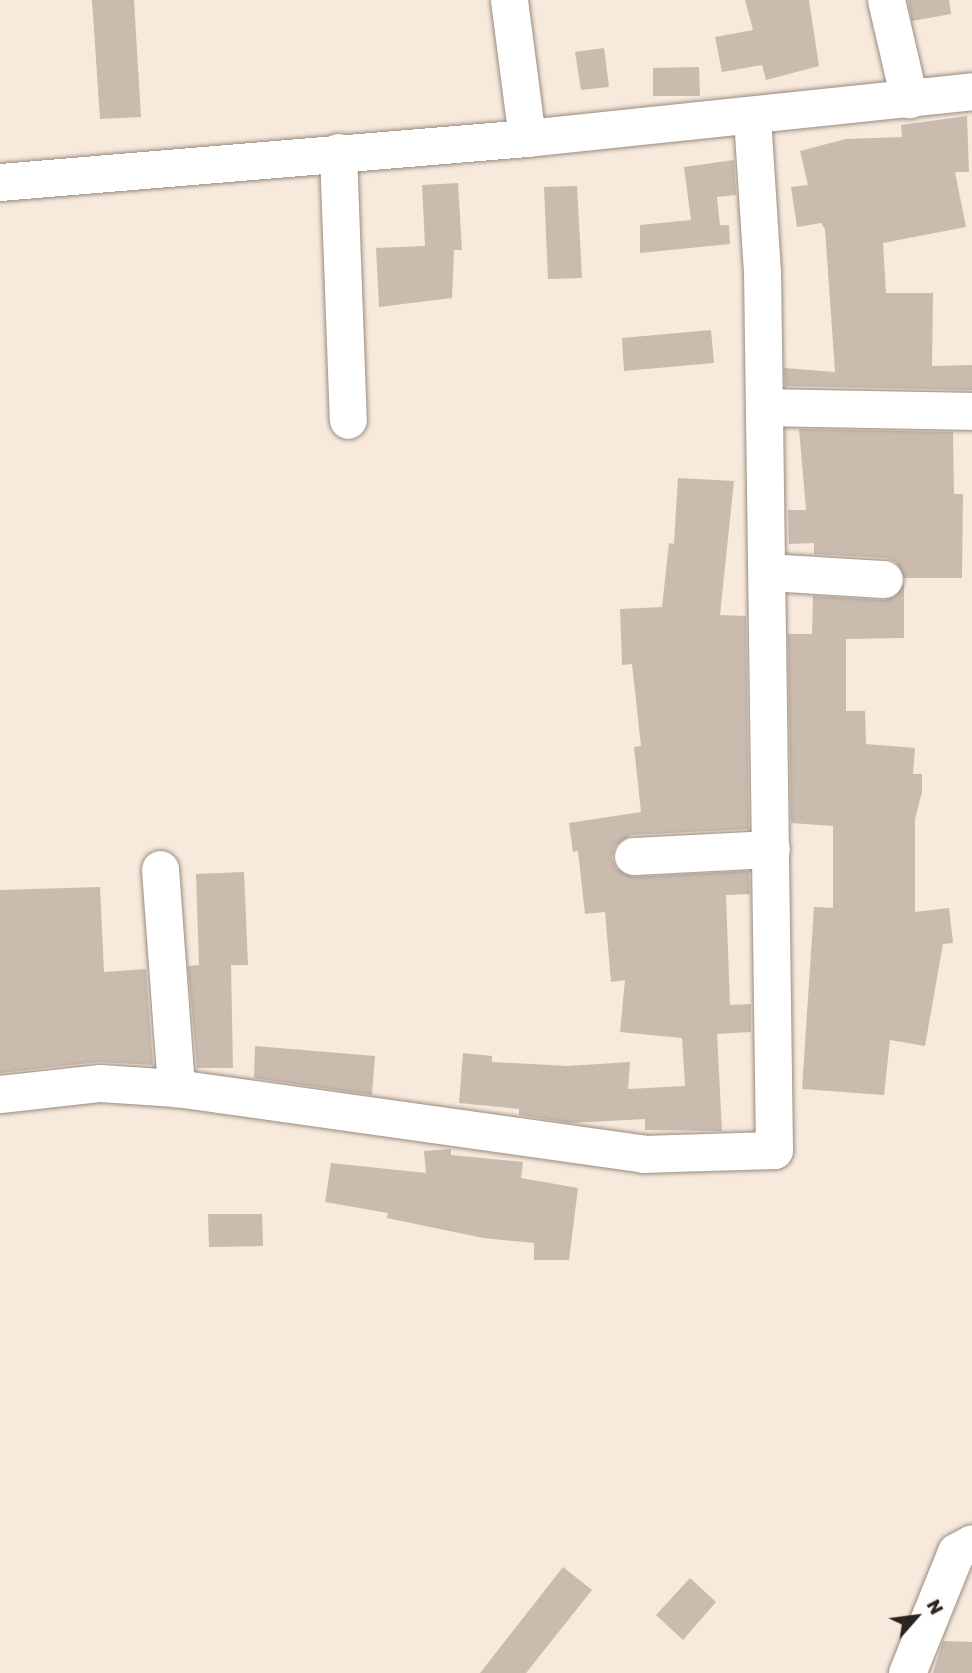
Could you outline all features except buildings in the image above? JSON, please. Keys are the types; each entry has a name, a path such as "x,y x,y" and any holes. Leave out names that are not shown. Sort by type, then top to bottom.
{"street":[{"path":"509,0 527,138"},
{"path":"886,0 909,99"},
{"path":"0,182 527,138 972,91"},
{"path":"0,1094 100,1083 176,1088 643,1154 774,1150 765,407 752,116"},
{"path":"338,152 348,420"},
{"path":"765,407 972,411"},
{"path":"768,572 884,579"},
{"path":"633,856 771,849"},
{"path":"160,869 176,1088"},
{"path":"907,1673 956,1552 972,1543"}]}
